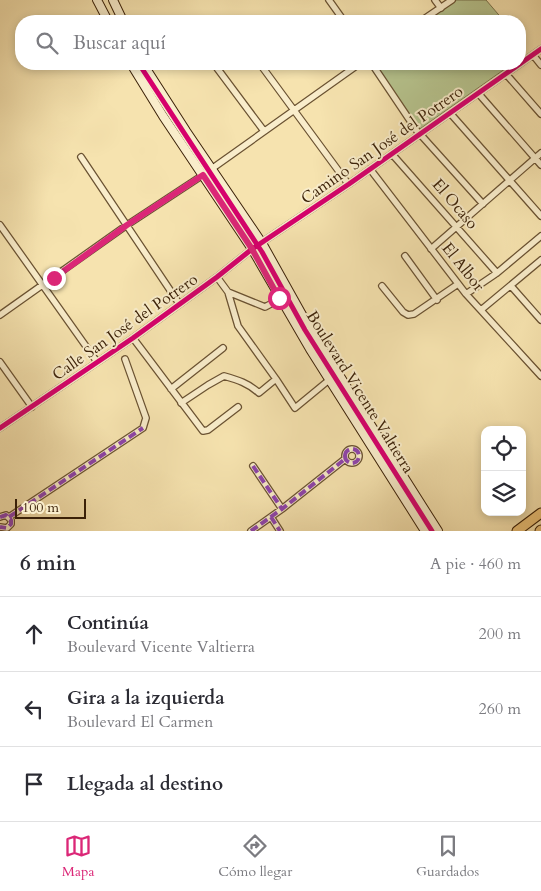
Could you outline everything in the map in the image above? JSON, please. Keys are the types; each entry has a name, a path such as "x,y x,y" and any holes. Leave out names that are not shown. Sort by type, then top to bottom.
{"main road":[{"path":"97,0 105,15"},
{"path":"113,0 119,15"},
{"name":"Boulevard Vicente Valtierra","path":"135,70 252,249 280,300 329,380 425,531"},
{"name":"Boulevard Vicente Valtierra","path":"147,70 262,243 310,329 438,531"},
{"path":"517,531 541,513"}],"street":[{"path":"330,0 340,15"},
{"path":"435,0 441,8"},
{"path":"430,15 452,0"},
{"name":"Camino San José del Potrero","path":"526,61 541,49"},
{"path":"533,56 541,65"},
{"path":"218,70 264,131"},
{"path":"264,70 346,181"},
{"path":"0,314 43,286 127,225 212,169 351,70"},
{"path":"376,70 419,132 482,204"},
{"name":"Camino San José del Potrero","path":"262,243 370,170 419,132 512,70"},
{"path":"506,74 541,114"},
{"path":"478,93 541,165"},
{"path":"450,113 541,216"},
{"path":"431,250 541,153"},
{"name":"El Ocaso","path":"392,154 497,273"},
{"path":"81,157 178,302"},
{"name":"El Albor","path":"370,170 466,294 541,376"},
{"path":"0,225 95,360"},
{"path":"466,294 497,273 541,236"},
{"name":"Calle San José del Potrero","path":"0,428 133,338 262,243"},
{"path":"405,256 437,300"},
{"path":"481,310 540,264"},
{"path":"216,278 228,292 238,326 295,408 329,380"},
{"path":"382,286 403,312 408,315 414,314 437,300 458,284"},
{"path":"511,286 541,320"},
{"path":"228,292 265,307 280,300"},
{"path":"133,338 205,432 238,407"},
{"path":"170,388 223,348"},
{"path":"0,517 6,515 9,517 143,428 146,418 125,359"},
{"path":"0,362 32,407"},
{"path":"182,403 224,376 242,381 259,393 276,379"},
{"path":"251,531 345,459"},
{"path":"253,466 282,509"},
{"path":"0,527 3,529 9,527 11,524 9,517"},
{"path":"271,517 280,531"}],"green space":[{"path":"452,0 486,0 499,15 430,15"},
{"path":"376,70 503,70 417,131"}],"marked path":[{"path":"9,517 143,428"},
{"path":"352,449 357,451 359,456 357,461 352,463 347,461 345,456 347,451 352,449"},
{"path":"251,531 345,459"},
{"path":"253,466 282,509"},
{"path":"0,517 6,515 11,520 11,524 7,528 0,527"},
{"path":"271,517 280,531"}],"cycle path":[{"path":"526,60 541,49"},
{"path":"143,70 262,252 305,330 432,531"},
{"path":"0,428 133,338 252,249 349,184 511,70"}],"route":[{"path":"54,278 127,225 203,175 252,249 279,298"}]}
